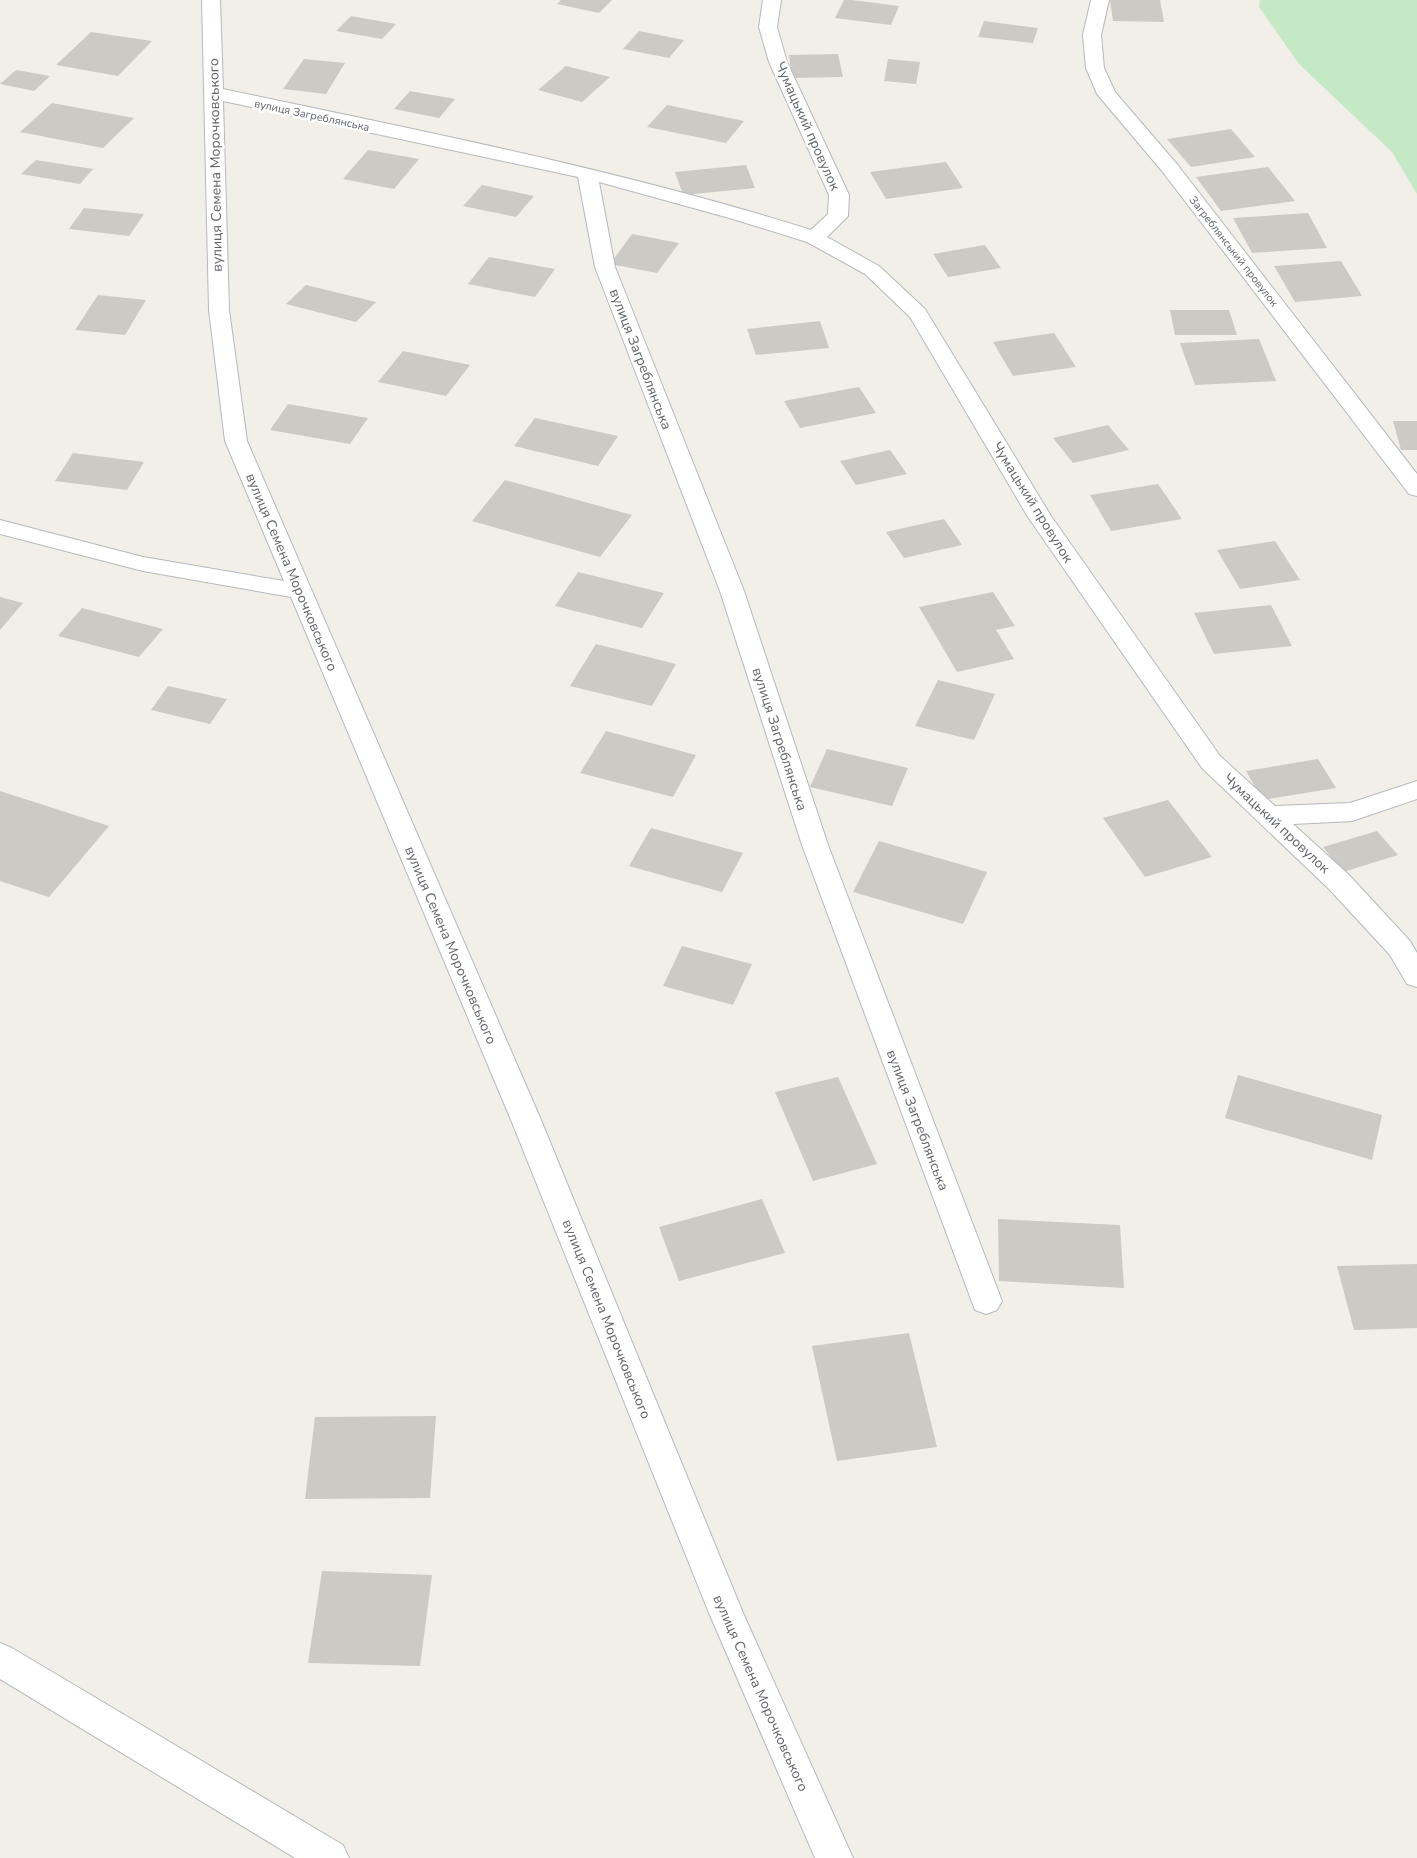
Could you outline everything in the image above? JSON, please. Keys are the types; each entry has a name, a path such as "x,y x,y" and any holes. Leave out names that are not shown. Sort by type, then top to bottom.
{"street":[{"name":"вулиця Семена Морочковського","path":"211,0 219,310 236,440 526,1120 726,1613 834,1858"},
{"name":"Чумацький провулок","path":"772,0 768,27 778,62 838,194 838,216 814,238 872,270 918,313 1046,526 1211,762 1339,882 1400,948 1417,977"},
{"name":"Загреблянський провулок","path":"1100,0 1092,35 1095,68 1106,94 1175,175 1417,489"},
{"name":"вулиця Загреблянська","path":"213,94 587,173 748,216 814,238"},
{"name":"вулиця Загреблянська","path":"587,173 605,267 732,591 815,845 986,1301"},
{"path":"0,527 143,564 300,591"},
{"path":"1268,816 1352,812 1417,790"},
{"path":"0,1660 330,1858"}],"green space":[{"path":"1260,0 1417,0 1417,194 1392,152 1299,64 1259,7"}],"building":[{"path":"561,0 612,0 599,13 557,4"},
{"path":"844,0 899,6 891,25 835,18"},
{"path":"1110,0 1160,0 1164,22 1113,21"},
{"path":"351,16 396,24 382,39 336,31"},
{"path":"984,21 1038,28 1033,43 978,37"},
{"path":"639,31 684,40 669,58 623,49"},
{"path":"91,32 152,41 118,76 56,65"},
{"path":"838,54 843,77 792,78 789,55"},
{"path":"304,59 345,63 326,94 283,89"},
{"path":"888,59 920,62 916,84 884,81"},
{"path":"566,66 610,77 582,102 538,90"},
{"path":"16,70 50,76 34,91 0,84"},
{"path":"410,91 455,99 439,118 394,109"},
{"path":"52,103 134,118 103,148 20,132"},
{"path":"667,105 744,121 726,143 647,127"},
{"path":"1231,129 1255,157 1191,167 1167,139"},
{"path":"368,150 419,159 394,189 343,179"},
{"path":"36,160 93,169 80,184 21,174"},
{"path":"946,162 963,188 886,199 870,172"},
{"path":"746,165 755,188 683,195 675,172"},
{"path":"1268,167 1295,201 1221,211 1196,177"},
{"path":"482,185 534,196 516,217 463,206"},
{"path":"84,208 144,214 129,236 69,229"},
{"path":"1308,213 1327,248 1252,253 1233,218"},
{"path":"632,234 679,243 657,273 610,264"},
{"path":"985,245 1001,268 948,277 933,254"},
{"path":"489,257 555,269 535,297 468,284"},
{"path":"1341,261 1362,296 1295,302 1274,266"},
{"path":"306,285 376,302 356,322 286,304"},
{"path":"98,295 146,300 125,335 75,330"},
{"path":"1170,310 1229,310 1237,335 1175,335"},
{"path":"820,321 829,348 756,355 747,329"},
{"path":"1054,333 1076,367 1013,376 993,342"},
{"path":"1259,339 1276,381 1195,385 1180,343"},
{"path":"403,351 470,365 446,396 378,382"},
{"path":"859,387 876,413 800,428 784,401"},
{"path":"288,404 368,418 350,444 270,430"},
{"path":"535,418 618,436 598,466 514,446"},
{"path":"1393,421 1417,421 1417,450 1401,450"},
{"path":"1108,425 1129,450 1073,463 1053,438"},
{"path":"890,450 907,474 856,485 840,461"},
{"path":"73,453 144,462 127,490 55,481"},
{"path":"505,480 632,515 600,557 472,521"},
{"path":"1158,484 1182,519 1111,531 1090,495"},
{"path":"944,519 962,545 904,558 886,532"},
{"path":"1275,541 1300,580 1240,589 1217,550"},
{"path":"578,572 664,593 642,628 555,606"},
{"path":"993,592 1015,626 996,630 1014,659 957,672 919,607"},
{"path":"0,597 23,603 0,630"},
{"path":"1271,605 1292,646 1214,654 1194,613"},
{"path":"82,608 163,629 139,657 58,636"},
{"path":"596,644 676,664 652,706 570,686"},
{"path":"938,680 995,694 974,740 915,726"},
{"path":"168,686 227,699 210,724 151,710"},
{"path":"606,731 696,755 673,797 580,773"},
{"path":"827,749 908,768 892,806 810,787"},
{"path":"1318,759 1336,788 1262,800 1246,771"},
{"path":"0,791 109,826 49,897 0,881"},
{"path":"1168,800 1212,857 1145,877 1103,818"},
{"path":"651,828 743,853 722,892 629,866"},
{"path":"1377,831 1398,855 1343,872 1323,847"},
{"path":"879,841 987,872 963,924 853,892"},
{"path":"682,946 752,964 733,1005 663,986"},
{"path":"1238,1075 1382,1115 1372,1160 1225,1118"},
{"path":"838,1077 877,1164 813,1181 775,1092"},
{"path":"762,1199 785,1253 679,1281 659,1227"},
{"path":"998,1219 1120,1225 1124,1288 999,1281"},
{"path":"1417,1264 1417,1328 1354,1330 1337,1266"},
{"path":"909,1333 937,1447 837,1461 812,1346"},
{"path":"436,1416 430,1498 305,1499 315,1417"},
{"path":"322,1571 432,1575 420,1666 308,1663"}]}
